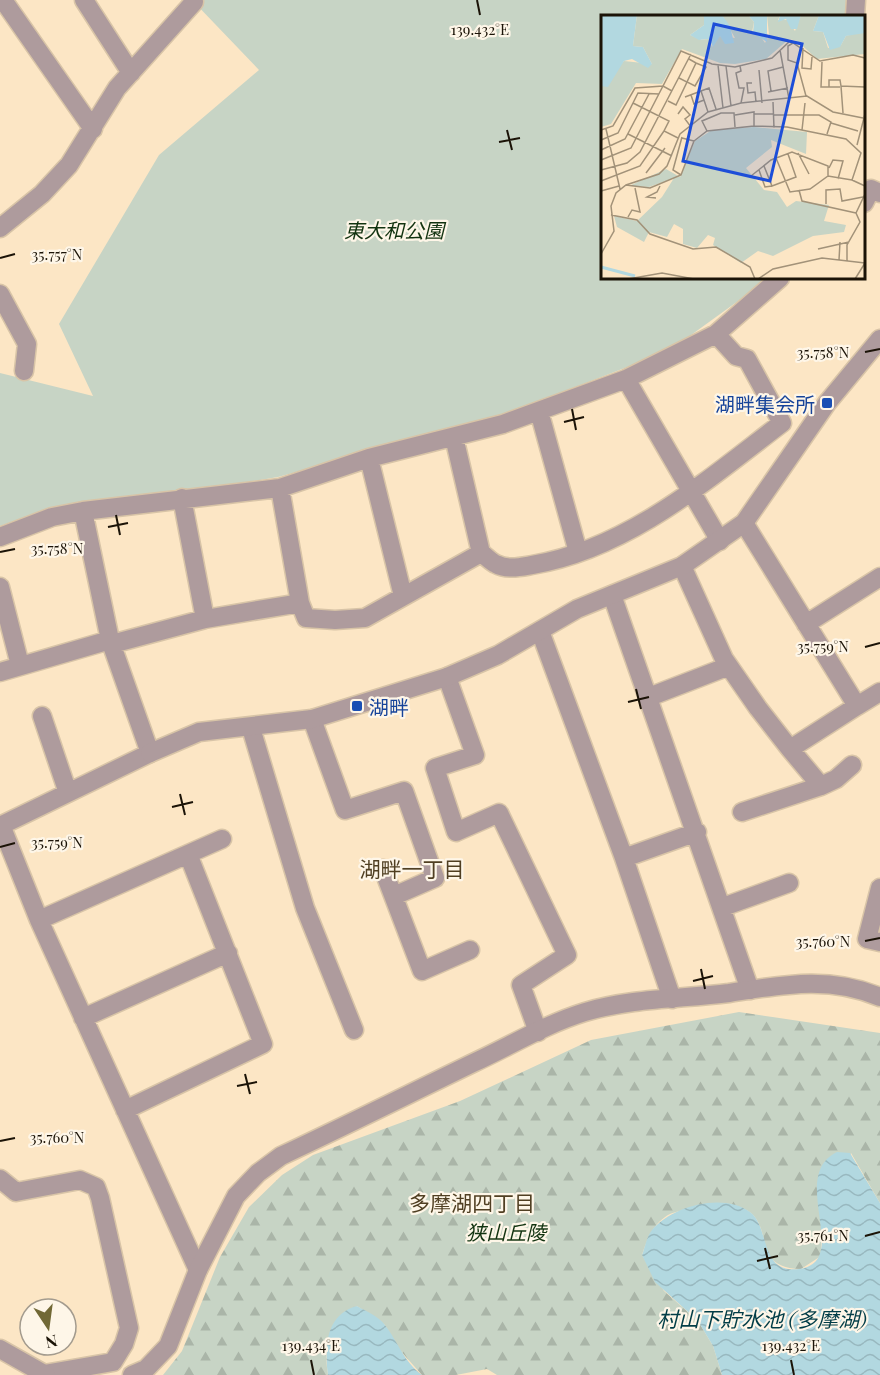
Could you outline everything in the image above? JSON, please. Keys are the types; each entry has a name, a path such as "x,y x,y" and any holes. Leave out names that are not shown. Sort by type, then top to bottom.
{"street":[{"path":"3,0 93,129"},
{"path":"84,0 131,73"},
{"path":"855,15 856,0"},
{"path":"0,228 49,187 69,165 117,88 194,2"},
{"path":"865,201 871,189 880,193"},
{"path":"0,537 52,517 83,511 280,488 369,458 503,424 626,379 716,334 779,279"},
{"path":"0,294 27,344 24,371"},
{"path":"454,437 481,553 496,564 513,568 547,562 617,538 689,491 782,423 747,359 736,356 716,334"},
{"path":"198,1270 39,920 1,826 150,753 199,732 251,728 312,718 447,677 498,655 577,609 682,566 720,542 744,523 827,403 879,341"},
{"path":"626,379 720,542"},
{"path":"538,411 578,552"},
{"path":"369,458 403,596"},
{"path":"280,488 300,603 306,618 335,620 365,618 481,553"},
{"path":"182,498 205,619"},
{"path":"83,511 111,642 150,753"},
{"path":"744,523 857,706"},
{"path":"682,566 729,666 758,708 821,786"},
{"path":"806,624 880,577"},
{"path":"0,587 20,665"},
{"path":"612,595 697,832 750,990"},
{"path":"0,672 205,619 300,603"},
{"path":"540,631 624,858 672,999"},
{"path":"649,697 729,666"},
{"path":"447,677 475,755 435,768 456,832 499,813 567,955 521,985 538,1032"},
{"path":"790,749 880,692"},
{"path":"42,716 68,793"},
{"path":"312,718 345,810 404,791 435,878 394,896"},
{"path":"251,728 305,908 354,1030"},
{"path":"742,812 821,786 836,779 852,765"},
{"path":"624,858 697,832"},
{"path":"39,920 222,839"},
{"path":"125,1110 263,1044 188,854"},
{"path":"383,869 422,971 470,950"},
{"path":"723,907 789,883"},
{"path":"880,888 867,939 880,942"},
{"path":"83,1018 228,953"},
{"path":"132,1375 156,1360 168,1346 198,1270 236,1196 269,1164 538,1032 575,1016 606,1007 637,1000 672,999 823,982 862,990 880,997"},
{"path":"0,1179 16,1192 80,1180 96,1187 129,1328 124,1344 112,1362 45,1375 0,1349"}],"green space":[{"name":"東大和公園","path":"192,0 846,0 845,15 601,15 601,279 769,279 669,351 505,414 278,477 199,490 52,507 0,526 0,373 93,396 59,324 159,155 259,70"},
{"name":"狭山丘陵","path":"739,1012 880,1033 880,1203 851,1153 821,1230 821,1256 801,1269 786,1267 776,1262 766,1248 757,1221 751,1213 737,1206 724,1204 674,1212 664,1217 655,1226 642,1255 664,1291 698,1321 713,1346 722,1375 497,1375 487,1369 456,1375 422,1375 398,1348 385,1325 357,1306 334,1328 327,1342 328,1375 163,1375 182,1351 220,1257 249,1207 282,1175 313,1155 460,1101 591,1040"}],"water":[{"name":"村山下貯水池 (多摩湖)","path":"837,1152 850,1153 880,1203 880,1375 722,1375 713,1346 698,1321 655,1282 642,1255 649,1235 661,1222 685,1208 698,1204 726,1203 739,1206 750,1212 756,1219 771,1257 777,1264 786,1269 799,1269 814,1263 821,1251 822,1235 817,1198 818,1179 823,1164"},
{"path":"357,1306 382,1322 406,1358 422,1375 328,1375 326,1354 329,1333 339,1316"}],"place":[{"name":"湖畔集会所","path":"827,403"},
{"name":"湖畔","path":"357,706"}],"district":[{"name":"湖畔一丁目","path":"412,868"},
{"name":"多摩湖四丁目","path":"472,1202"}]}
